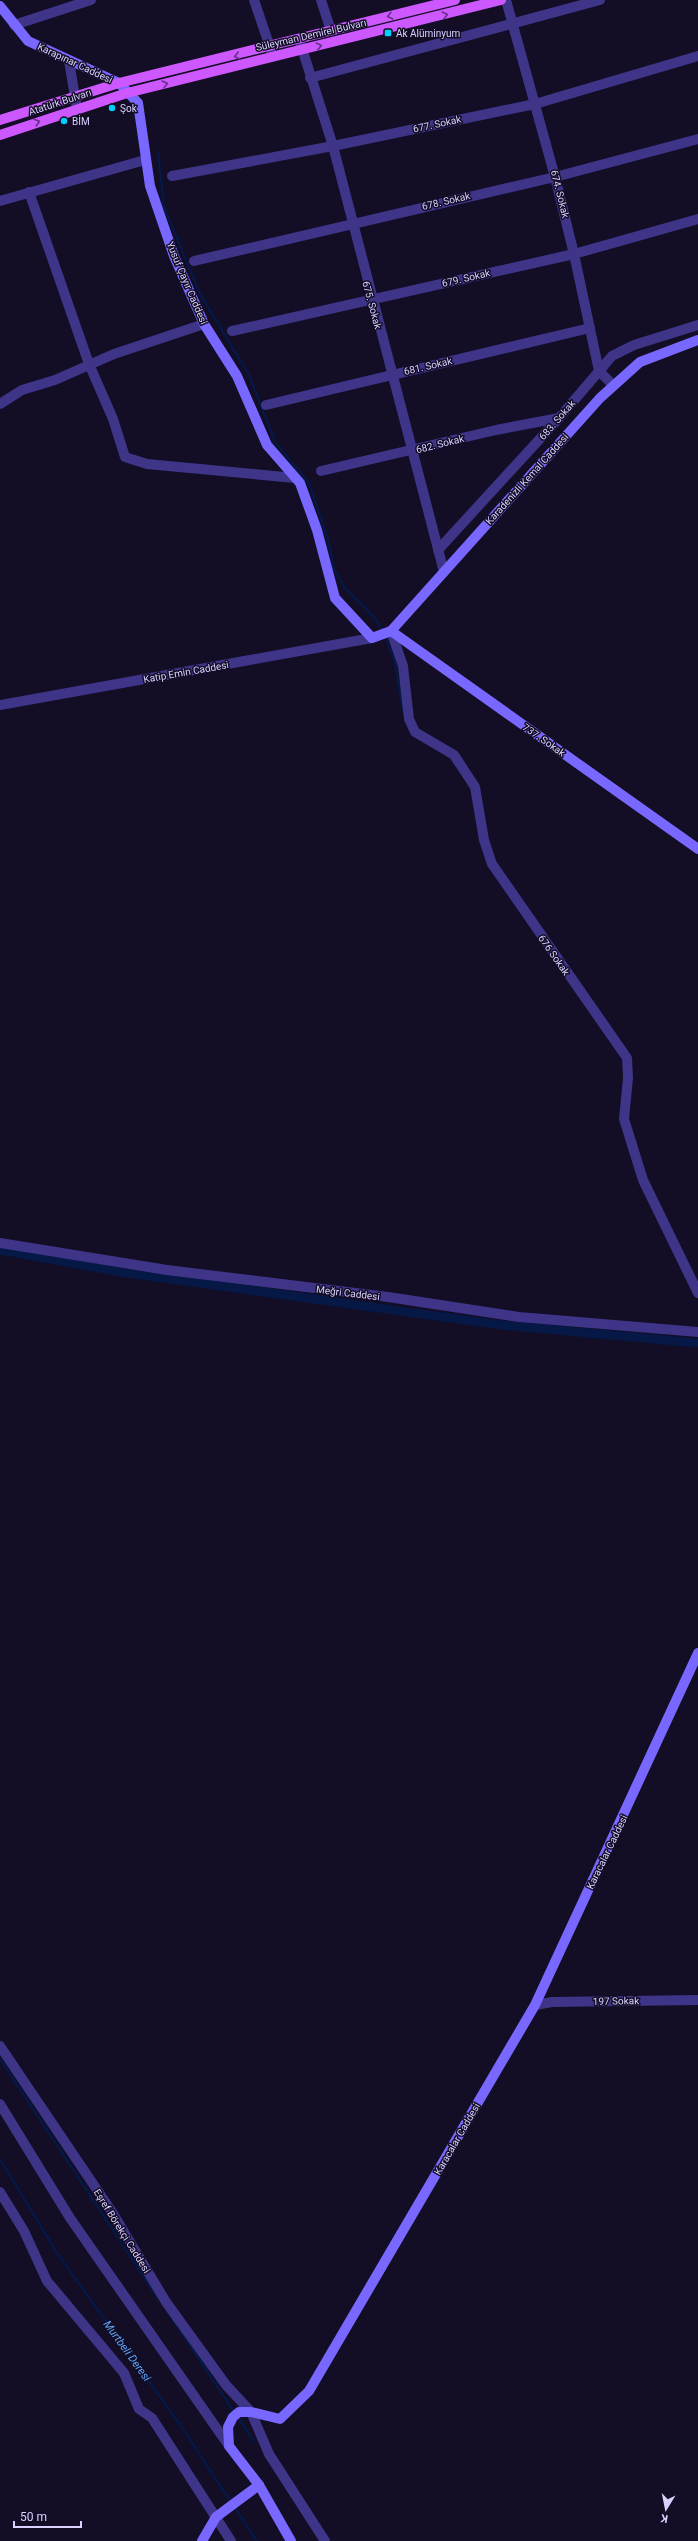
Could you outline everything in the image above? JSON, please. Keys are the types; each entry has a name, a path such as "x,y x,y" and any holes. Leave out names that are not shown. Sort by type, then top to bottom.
{"main road":[{"name":"Süleyman Demirel Bulvarı","path":"119,84 272,52 301,50 501,0"},
{"name":"Süleyman Demirel Bulvarı","path":"128,93 272,52 299,39 448,1"},
{"name":"Atatürk Bulvarı","path":"0,120 74,96 119,84"},
{"name":"Atatürk Bulvarı","path":"0,135 128,93"}],"street":[{"path":"14,25 91,0"},
{"path":"254,0 272,52"},
{"path":"321,0 331,31"},
{"name":"674. Sokak","path":"506,0 555,177 574,254 598,371"},
{"path":"310,78 600,0"},
{"name":"Karapınar Caddesi","path":"0,6 28,41 119,84"},
{"name":"675. Sokak","path":"299,39 301,50 333,146 351,223 390,374 444,572"},
{"name":"677. Sokak","path":"172,176 333,146 535,104 698,56"},
{"path":"69,61 77,109"},
{"name":"Yusuf Çayır Caddesi","path":"119,84 138,103 145,160 150,186 165,230 204,324 237,376 266,446 300,483 317,530 335,598 383,634"},
{"name":"678. Sokak","path":"194,261 351,223 555,177 698,139"},
{"path":"0,201 145,160"},
{"path":"29,192 89,364 113,419 125,457 131,461 295,478"},
{"name":"679. Sokak","path":"232,331 574,254 698,219"},
{"path":"0,404 22,390 55,380 89,364 204,324"},
{"name":"683. Sokak","path":"438,550 559,418 612,356 634,345 698,325"},
{"name":"681. Sokak","path":"266,405 390,374 590,328"},
{"name":"Karadenizli Kemal Caddesi","path":"383,634 444,572 613,385 640,362 698,340"},
{"path":"598,371 613,385"},
{"name":"682. Sokak","path":"321,471 496,430 559,418"},
{"name":"Katip Emin Caddesi","path":"0,705 383,634"},
{"name":"737. Sokak","path":"383,634 698,849"},
{"name":"676 Sokak","path":"383,634 403,666 409,719 416,732 454,756 475,787 484,840 492,864 627,1058 628,1078 624,1119 643,1180 698,1293"},
{"name":"Meğri Caddesi","path":"0,1243 167,1270 519,1317 698,1332"},
{"name":"Karacalar Caddesi","path":"229,2446 228,2427 236,2415 251,2412 280,2420 309,2391 535,2005 698,1654"},
{"name":"197 Sokak","path":"535,2005 552,2002 698,2000"},
{"name":"Eşref Börekçi Caddesi","path":"0,2046 112,2212 166,2302 226,2385 251,2412 269,2454 325,2541"},
{"path":"0,2104 70,2218 229,2446 259,2485 291,2541"},
{"path":"0,2192 24,2231 47,2281 124,2373 139,2409 152,2418 231,2541"},
{"path":"202,2541 216,2518 259,2485"}],"waterway":[{"path":"158,152 164,206 199,292 250,377 275,442 309,483 328,539 334,569 344,587 376,619 383,632"},
{"path":"385,636 395,662 403,711"},
{"path":"0,1250 120,1272 501,1325 698,1343"},
{"path":"0,2059 157,2297"},
{"name":"Murtbeli Deresi","path":"0,2159 57,2253 181,2426 231,2502"},
{"path":"167,2311 234,2412"},
{"path":"237,2416 254,2441"},
{"name":"Murtbeli Deresi","path":"234,2506 257,2541"}],"place":[{"name":"Ak Alüminyum","path":"388,33"},
{"name":"Şok","path":"112,108"},
{"name":"BİM","path":"64,121"}]}
